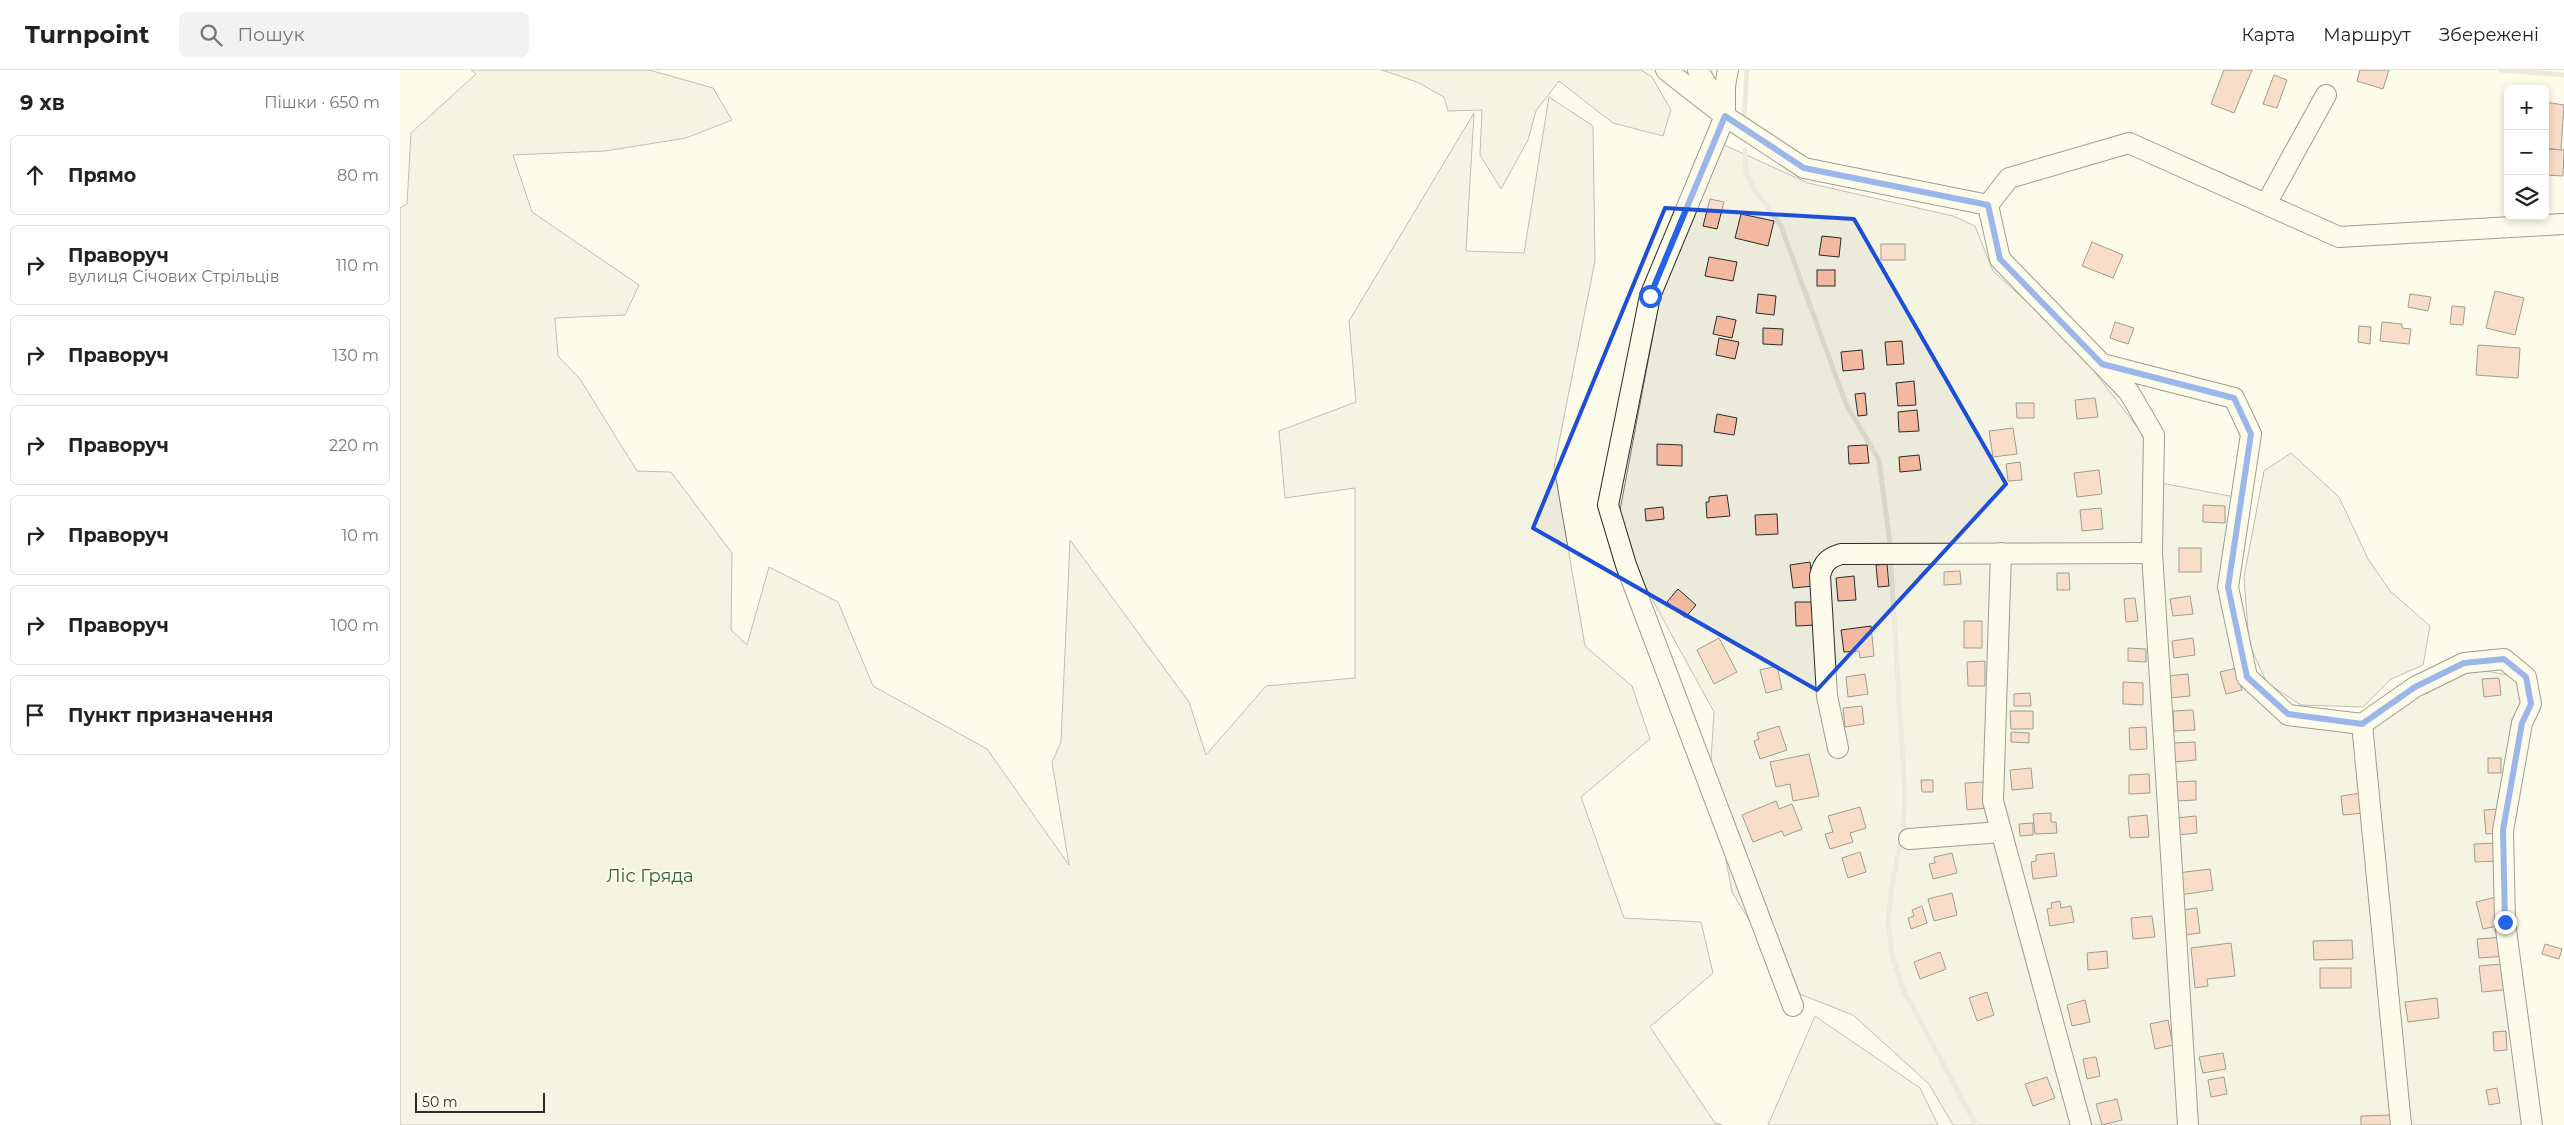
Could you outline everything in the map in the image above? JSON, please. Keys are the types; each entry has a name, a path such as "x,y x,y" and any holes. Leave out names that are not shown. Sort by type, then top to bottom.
{"street":[{"path":"1666,70 1725,116 1804,168 1988,205"},
{"path":"1698,70 1725,116"},
{"path":"1728,70 1725,86 1725,116 1650,296 1608,505 1626,565 1793,1006"},
{"path":"2266,204 2326,95"},
{"path":"1988,205 2009,178 2130,143 2339,237 2564,224"},
{"path":"1988,205 2000,259 2129,392 2154,435 2152,553 2188,1125"},
{"path":"2102,364 2234,398 2251,434 2228,587 2247,677 2288,714 2362,724 2415,687 2464,663 2504,659 2526,677 2531,704 2522,723 2503,830 2505,922 2532,1125"},
{"path":"2001,553 1993,801 2081,1125"},
{"path":"1838,748 1827,696 1820,576 1823,565 1830,557 1841,554 2152,553"},
{"path":"2362,724 2401,1125"},
{"path":"1909,839 2001,832"}],"highlighted area":[{"path":"1665,208 1854,219 2006,484 1817,690 1533,528"}],"green space":[{"name":"Ліс Гряда","path":"471,70 649,70 713,88 732,120 686,138 605,151 513,155 532,212 639,285 625,315 555,318 558,356 580,379 637,471 671,472 732,553 731,630 747,645 769,567 838,602 873,686 987,749 1069,865 1052,762 1061,742 1070,540 1189,702 1206,755 1266,686 1355,678 1355,488 1285,498 1279,431 1356,402 1349,321 1474,113 1466,251 1524,253 1549,97 1593,126 1595,261 1554,467 1585,646 1632,686 1650,739 1581,797 1624,918 1701,922 1713,973 1650,1027 1715,1123 1722,1125 400,1125 400,208 407,204 411,133 476,74"},
{"path":"1382,70 1641,70 1652,77 1671,110 1663,136 1613,123 1559,81 1536,111 1528,140 1501,189 1480,155 1482,110 1448,111 1444,97 1417,82"},
{"path":"1713,140 1808,183 1953,216 1975,226 1993,271 2074,345 2141,432 2161,483 2235,497 2220,585 2242,681 2285,722 2357,731 2469,668 2525,678 2497,873 2527,1125 1953,1125 1929,1084 1853,1015 1792,991 1732,892 1710,775 1714,712 1635,568 1620,510 1660,298"},
{"path":"2291,453 2339,497 2368,559 2390,591 2430,626 2423,665 2391,679 2363,707 2301,705 2267,683 2249,644 2244,577 2264,471"},
{"path":"1815,1016 1920,1088 1938,1125 1768,1125"}],"building":[{"path":"2224,70 2252,70 2234,113 2211,104"},
{"path":"2360,70 2389,70 2383,89 2357,81"},
{"path":"2274,75 2287,80 2277,108 2263,104"},
{"path":"2549,103 2564,105 2561,150 2549,148"},
{"path":"2549,149 2564,150 2563,176 2549,175"},
{"path":"1710,199 1724,202 1717,229 1703,226"},
{"path":"1741,214 1774,221 1768,246 1735,238"},
{"path":"1822,236 1841,238 1839,257 1819,255"},
{"path":"2092,242 2123,255 2113,278 2082,266"},
{"path":"1881,244 1905,244 1905,260 1881,260"},
{"path":"1709,257 1737,262 1733,281 1705,276"},
{"path":"1817,270 1835,270 1835,286 1817,286"},
{"path":"2495,291 2524,298 2515,335 2486,328"},
{"path":"1758,294 1776,296 1774,315 1756,313"},
{"path":"2410,294 2431,297 2428,311 2408,307"},
{"path":"2452,306 2465,307 2463,325 2450,324"},
{"path":"1717,316 1736,320 1732,338 1713,334"},
{"path":"2115,322 2134,328 2128,344 2110,338"},
{"path":"2382,322 2402,324 2402,328 2411,329 2409,344 2380,341"},
{"path":"2359,326 2371,327 2370,344 2358,342"},
{"path":"1763,328 1783,329 1782,345 1763,344"},
{"path":"1719,338 1739,342 1735,359 1716,355"},
{"path":"1902,341 1904,364 1887,365 1885,342"},
{"path":"2478,345 2520,348 2518,378 2476,375"},
{"path":"1862,350 1864,369 1843,371 1841,352"},
{"path":"1914,381 1916,405 1898,406 1896,383"},
{"path":"1865,393 1867,415 1858,416 1855,394"},
{"path":"2095,398 2098,417 2077,419 2075,400"},
{"path":"2016,403 2034,403 2034,418 2017,418"},
{"path":"1917,410 1919,431 1899,432 1898,412"},
{"path":"1717,414 1737,418 1734,435 1714,432"},
{"path":"2013,428 2017,454 1993,457 1989,431"},
{"path":"1657,444 1682,445 1682,466 1657,465"},
{"path":"1867,445 1869,463 1849,464 1848,446"},
{"path":"1919,455 1921,470 1900,472 1899,457"},
{"path":"2020,462 2022,480 2008,481 2006,464"},
{"path":"2099,470 2102,494 2077,497 2074,473"},
{"path":"1727,495 1730,516 1707,518 1706,502 1709,502 1709,497"},
{"path":"2203,505 2225,506 2225,523 2203,522"},
{"path":"1663,507 1664,519 1646,521 1645,509"},
{"path":"2101,508 2103,529 2082,531 2080,510"},
{"path":"1777,514 1778,534 1756,535 1755,515"},
{"path":"2179,548 2201,548 2201,572 2179,572"},
{"path":"1810,562 1813,586 1793,588 1790,565"},
{"path":"1887,564 1889,586 1878,587 1876,565"},
{"path":"1960,571 1961,584 1944,585 1944,572"},
{"path":"2057,573 2069,573 2070,590 2057,590"},
{"path":"1854,576 1856,600 1838,601 1836,578"},
{"path":"1678,589 1696,605 1685,618 1667,602"},
{"path":"2190,596 2193,614 2173,616 2170,599"},
{"path":"2135,598 2138,621 2126,622 2124,599"},
{"path":"1795,602 1815,602 1816,625 1796,626"},
{"path":"1964,621 1982,621 1982,648 1964,648"},
{"path":"1871,626 1874,656 1860,658 1859,651 1844,652 1841,630"},
{"path":"1719,638 1737,672 1714,684 1697,650"},
{"path":"2193,638 2195,655 2174,658 2172,641"},
{"path":"2128,648 2146,649 2146,662 2128,661"},
{"path":"1985,661 1985,686 1968,686 1967,662"},
{"path":"1777,666 1782,689 1766,693 1760,670"},
{"path":"2237,668 2242,690 2226,694 2220,672"},
{"path":"1865,674 1868,694 1848,697 1846,677"},
{"path":"2188,674 2190,696 2169,698 2167,676"},
{"path":"2499,678 2501,695 2484,697 2482,679"},
{"path":"2123,682 2143,683 2143,705 2123,704"},
{"path":"2030,693 2031,706 2014,706 2014,694"},
{"path":"1862,706 1864,724 1845,727 1843,708"},
{"path":"2193,710 2195,730 2174,731 2173,711"},
{"path":"2010,711 2033,711 2033,729 2011,729"},
{"path":"1779,726 1787,750 1760,759 1754,741 1759,739 1757,733"},
{"path":"2146,727 2147,749 2130,750 2129,728"},
{"path":"2011,732 2029,733 2029,743 2011,742"},
{"path":"2195,742 2196,760 2175,762 2174,743"},
{"path":"1809,754 1819,796 1793,801 1790,784 1776,787 1770,762"},
{"path":"2488,758 2501,758 2501,773 2488,773"},
{"path":"2031,768 2033,788 2012,790 2010,770"},
{"path":"2149,774 2150,793 2129,794 2129,775"},
{"path":"1921,780 1933,780 1933,792 1922,792"},
{"path":"2196,781 2196,800 2176,801 2176,782"},
{"path":"1985,782 1987,808 1967,810 1965,783"},
{"path":"2362,793 2364,813 2343,815 2341,796"},
{"path":"1776,801 1779,809 1792,804 1802,829 1784,836 1782,831 1753,842 1742,815"},
{"path":"1860,807 1866,828 1850,833 1853,842 1830,849 1825,834 1833,832 1828,816"},
{"path":"2498,809 2500,833 2486,834 2484,810"},
{"path":"2051,813 2051,822 2056,822 2057,833 2035,834 2033,814"},
{"path":"2147,815 2149,837 2130,838 2128,817"},
{"path":"2196,816 2197,833 2177,835 2175,818"},
{"path":"2033,823 2033,835 2020,836 2019,824"},
{"path":"2497,843 2498,861 2475,862 2474,844"},
{"path":"1860,852 1866,872 1848,878 1842,858"},
{"path":"1952,853 1957,873 1933,879 1929,864 1935,863 1934,857"},
{"path":"2054,853 2057,876 2033,879 2031,862 2036,861 2036,855"},
{"path":"2210,869 2213,890 2180,895 2177,873"},
{"path":"1952,893 1957,915 1934,921 1928,899"},
{"path":"2496,897 2502,925 2483,929 2476,902"},
{"path":"2060,901 2061,908 2071,906 2074,922 2050,926 2047,909 2052,908 2051,903"},
{"path":"1922,906 1927,923 1911,929 1908,918 1914,916 1912,910"},
{"path":"2197,908 2200,933 2184,935 2181,910"},
{"path":"2152,916 2155,937 2133,939 2131,918"},
{"path":"2504,937 2506,956 2479,958 2477,939"},
{"path":"2352,940 2353,959 2314,960 2313,941"},
{"path":"2231,943 2235,976 2207,979 2208,986 2195,988 2191,948"},
{"path":"2545,944 2562,949 2559,959 2542,954"},
{"path":"2107,951 2108,968 2088,970 2087,953"},
{"path":"1940,952 1946,969 1920,979 1914,962"},
{"path":"2502,964 2504,990 2482,992 2479,966"},
{"path":"2320,968 2351,968 2351,988 2320,988"},
{"path":"1987,992 1994,1015 1977,1021 1969,998"},
{"path":"2437,998 2439,1018 2408,1022 2405,1002"},
{"path":"2085,1000 2090,1022 2072,1026 2067,1005"},
{"path":"2168,1020 2173,1045 2155,1049 2150,1024"},
{"path":"2506,1031 2507,1050 2494,1051 2493,1032"},
{"path":"2223,1053 2226,1069 2203,1073 2199,1057"},
{"path":"2096,1057 2100,1076 2087,1079 2083,1059"},
{"path":"2047,1077 2055,1098 2033,1106 2025,1084"},
{"path":"2224,1077 2227,1094 2211,1097 2208,1080"},
{"path":"2497,1088 2500,1103 2489,1105 2486,1090"},
{"path":"2117,1099 2122,1120 2102,1125 2096,1104"},
{"path":"2391,1115 2391,1125 2361,1125 2361,1116"}],"waterway":[{"path":"1744,116 1747,70"},
{"path":"2501,70 2564,75"},
{"path":"1745,150 1746,173 1754,189 1781,226 1846,404 1879,460 1890,544"},
{"path":"1891,567 1905,796 1903,829 1892,885 1888,921 1892,955 1903,989 1976,1125"}],"route":[{"path":"1650,296 1713,140 1725,116 1804,168 1988,205 2000,259 2102,364 2234,398 2251,434 2228,587 2247,677 2288,714 2362,724 2415,687 2464,663 2504,659 2526,677 2531,704 2522,723 2513,765 2503,830 2505,922"}]}
